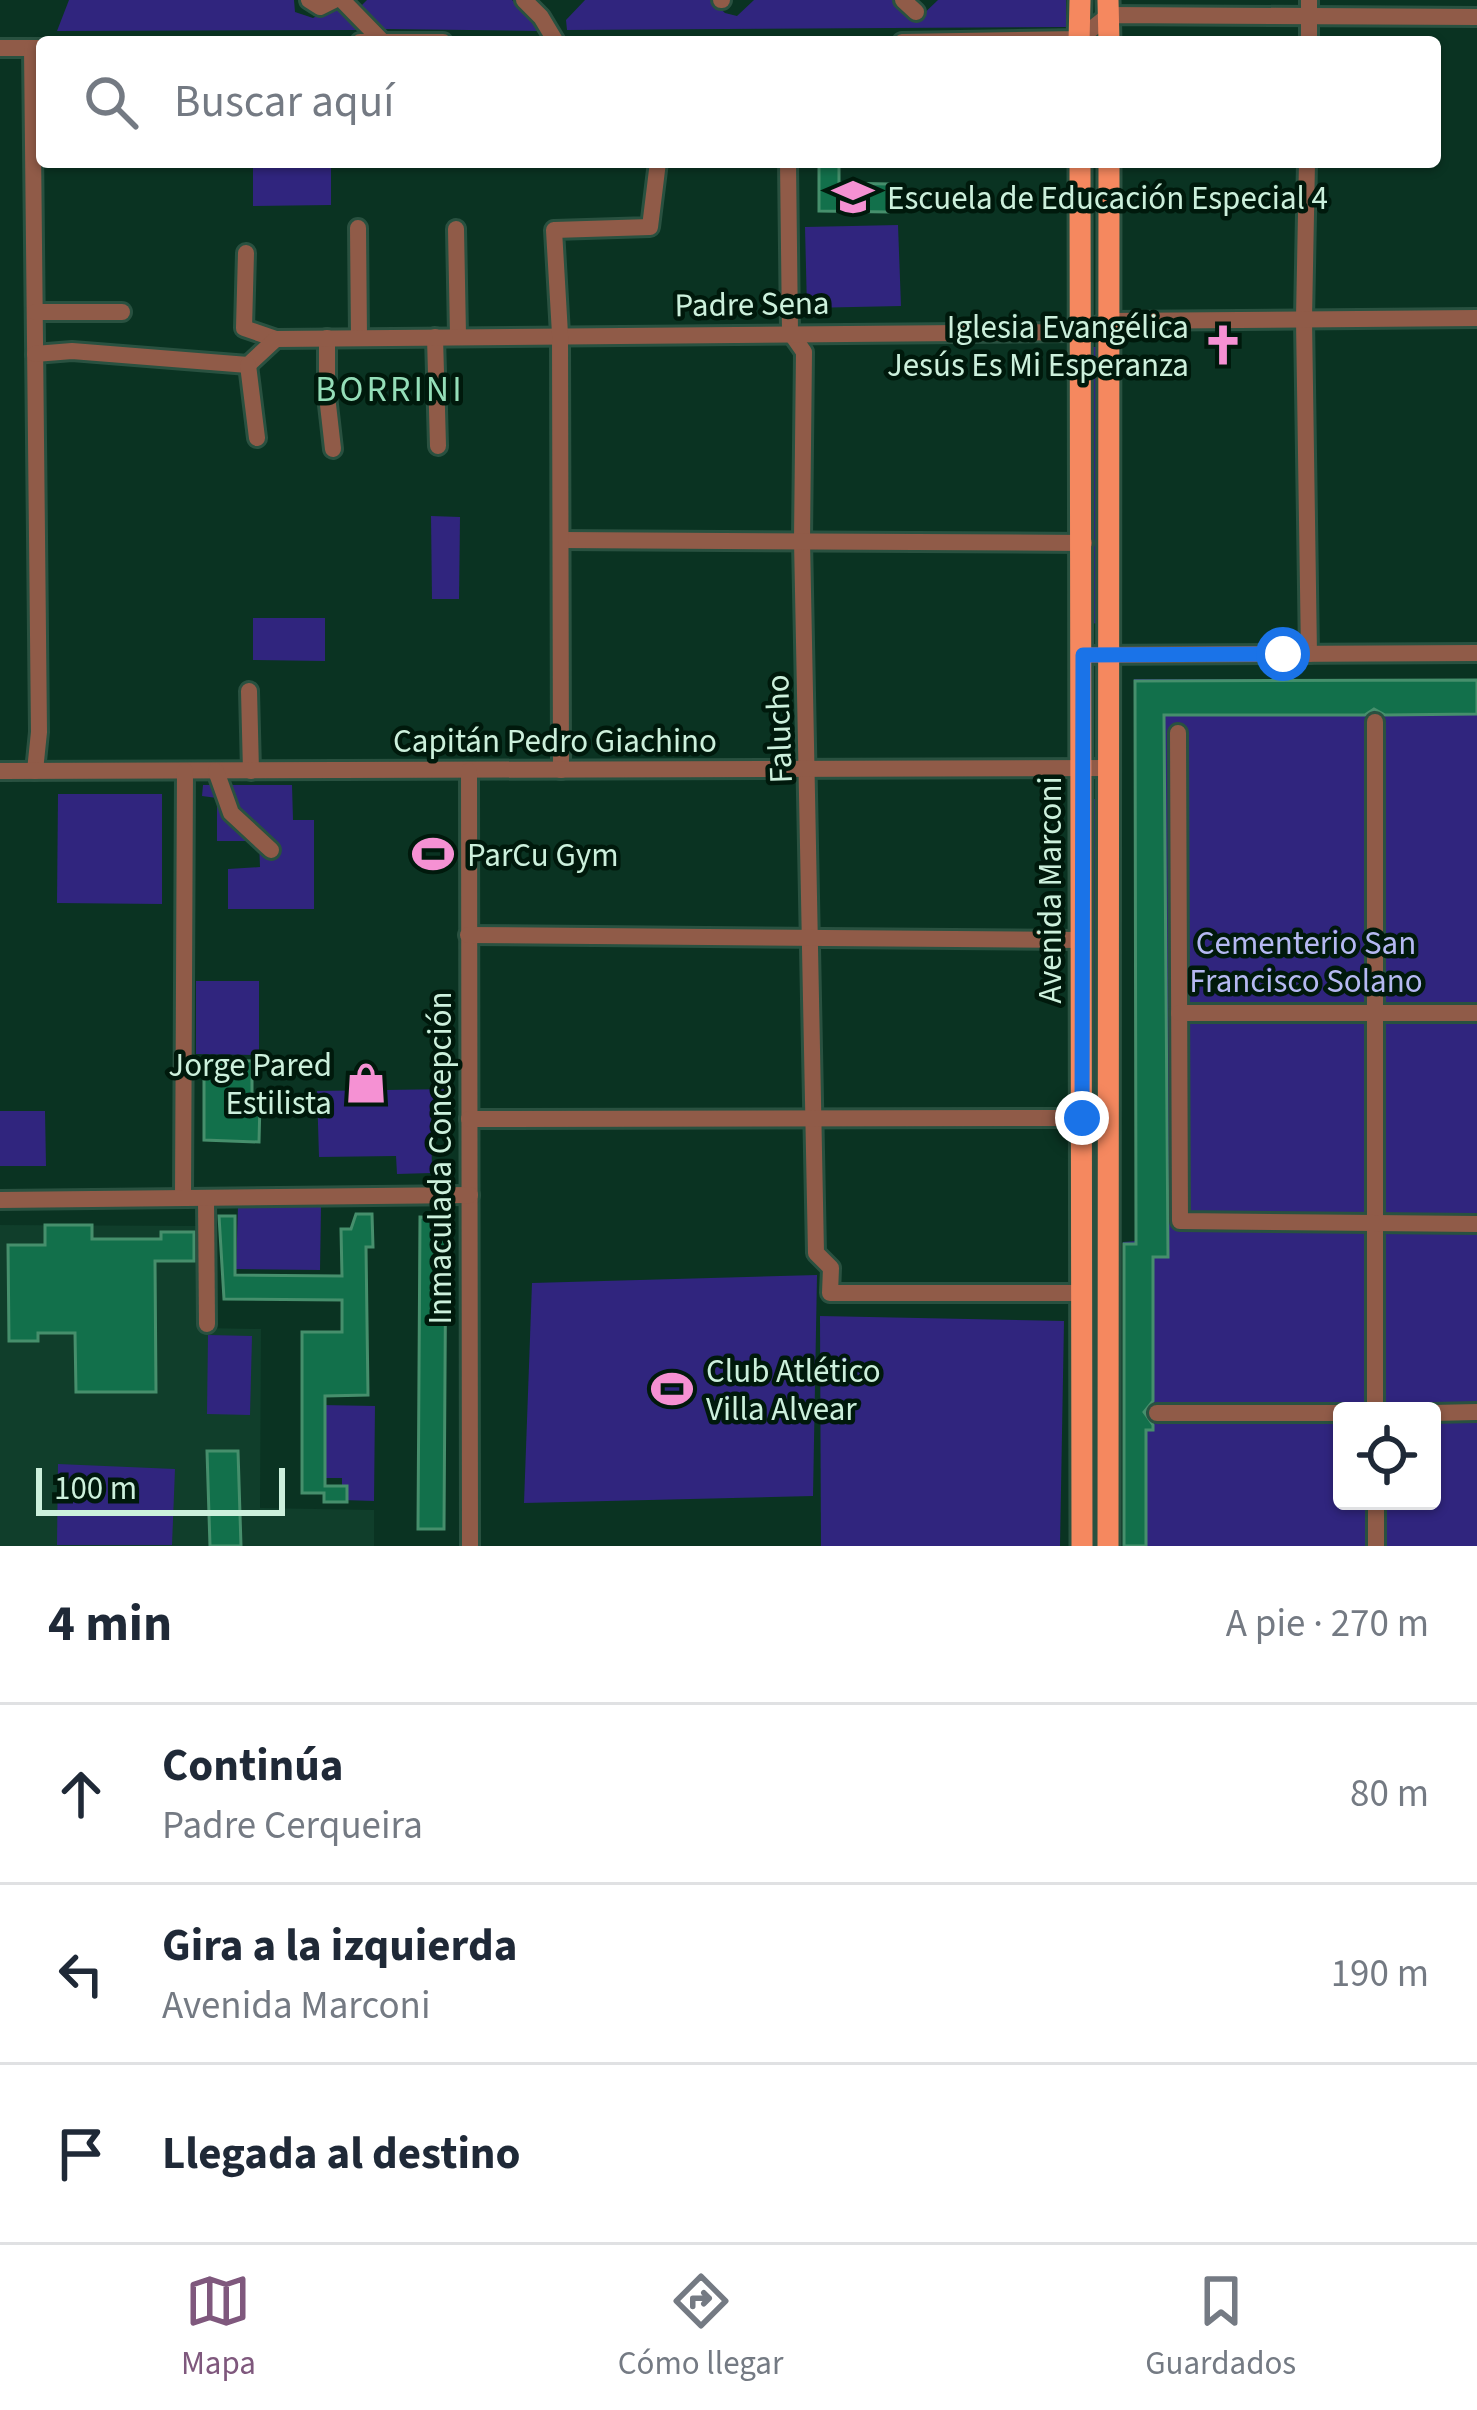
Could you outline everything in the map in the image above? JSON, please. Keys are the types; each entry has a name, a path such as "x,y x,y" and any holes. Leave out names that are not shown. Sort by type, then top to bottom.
{"main road":[{"path":"1079,36 1080,0"},
{"name":"Avenida Marconi","path":"1080,168 1082,1546"},
{"name":"Avenida Marconi","path":"1108,1546 1109,168"}],"street":[{"path":"309,0 320,7 345,2 377,36"},
{"path":"524,0 552,36"},
{"path":"1083,36 1109,7 1477,17"},
{"path":"0,48 36,48"},
{"path":"35,771 39,732 38,168"},
{"path":"561,770 560,334 554,230 650,227 657,168"},
{"name":"Falucho","path":"788,168 790,332 804,352 802,540 816,1253 831,1268 830,1293 1084,1293"},
{"path":"1307,168 1304,319 1310,654"},
{"path":"358,228 359,338"},
{"path":"456,229 458,335"},
{"path":"35,354 72,351 248,364 276,339 244,328 246,253"},
{"path":"35,312 122,311"},
{"name":"Padre Sena","path":"276,339 1082,332 1108,321 1477,318"},
{"path":"435,337 438,446"},
{"path":"327,338 333,449"},
{"path":"248,364 256,439"},
{"path":"561,540 1084,543"},
{"path":"1083,655 1477,653"},
{"path":"249,691 251,771"},
{"path":"1375,722 1375,1402"},
{"path":"1178,733 1180,1221 1477,1224"},
{"name":"Capitán Pedro Giachino","path":"0,771 1110,768"},
{"path":"183,1198 185,771"},
{"path":"216,771 231,813 271,850"},
{"name":"Inmaculada Concepción","path":"469,771 470,1546"},
{"path":"468,935 1082,940"},
{"path":"1179,1013 1477,1013"},
{"path":"469,1119 1082,1118"},
{"path":"0,1200 470,1195"},
{"path":"206,1198 207,1324"},
{"path":"1441,1412 1477,1412"},
{"path":"1157,1413 1333,1413"},
{"path":"1376,1510 1376,1546"}],"shaded area":[{"path":"0,1225 205,1226 205,1328 261,1329 260,1508 374,1510 374,1546 0,1546"}],"green space":[{"path":"69,0 294,0 295,12 313,18 335,6 359,30 57,31"},
{"path":"367,0 512,0 543,31 385,29 361,6"},
{"path":"585,0 711,0 725,13 737,16 754,0 893,0 915,22 938,0 1066,0 1066,27 567,30 566,20"},
{"path":"253,168 331,168 331,205 253,206"},
{"path":"898,225 901,306 807,308 805,227"},
{"path":"1091,347 1100,347 1100,624 1090,623"},
{"path":"431,516 460,517 459,599 432,599"},
{"path":"253,618 325,618 325,661 253,660"},
{"name":"Cementerio San Francisco Solano","path":"1134,679 1477,680 1477,1546 1123,1546 1123,1242 1136,1241"},
{"path":"203,785 292,785 293,820 314,820 314,909 228,909 228,869 260,867 259,841 217,841 217,798 202,796"},
{"path":"58,794 162,794 162,904 57,903"},
{"path":"1091,799 1101,799 1101,1546 1091,1546"},
{"path":"196,981 259,981 259,1055 196,1054"},
{"path":"451,1089 451,1110 431,1111 432,1173 397,1174 396,1156 319,1157 317,1091"},
{"path":"0,1111 45,1111 46,1166 0,1166"},
{"path":"238,1207 321,1207 320,1270 236,1269"},
{"name":"Club Atlético Villa Alvear","path":"817,1275 813,1496 524,1503 532,1283"},
{"path":"820,1316 1064,1321 1060,1546 821,1546"},
{"path":"208,1335 252,1336 250,1415 207,1414"},
{"path":"322,1405 375,1406 374,1501 342,1500 342,1478 321,1478"},
{"path":"58,1464 175,1469 172,1545 57,1545"}],"building":[{"name":"Escuela de Educación Especial 4","path":"819,168 839,168 839,183 888,184 888,212 819,211"},
{"path":"1477,680 1477,714 1385,715 1374,709 1365,715 1164,715 1168,1257 1153,1257 1153,1401 1144,1412 1153,1425 1153,1430 1146,1430 1146,1546 1124,1546 1124,1244 1136,1244 1135,681"},
{"path":"204,1060 252,1061 252,1102 260,1102 259,1142 204,1140"},
{"path":"356,1214 372,1214 373,1247 366,1247 368,1395 325,1396 325,1486 347,1486 347,1502 324,1502 324,1493 302,1493 302,1332 342,1332 342,1300 224,1299 219,1216 235,1216 235,1275 342,1276 341,1229 351,1229"},
{"path":"420,1217 446,1218 444,1529 418,1529"},
{"path":"45,1225 92,1225 92,1239 161,1239 161,1232 194,1232 194,1261 155,1261 156,1392 76,1392 75,1333 38,1333 38,1341 9,1341 8,1245 45,1245"},
{"path":"207,1451 238,1451 241,1546 210,1546"}],"place":[{"name":"Escuela de Educación Especial 4","path":"853,197"},
{"name":"Iglesia Evangélica Jesús Es Mi Esperanza","path":"1223,345"},
{"name":"ParCu Gym","path":"433,854"},
{"name":"Jorge Pared Estilista","path":"366,1083"},
{"name":"Club Atlético Villa Alvear","path":"672,1389"}],"district":[{"name":"BORRINI","path":"390,388"}],"route":[{"path":"1082,1118 1083,655 1283,654"}]}
